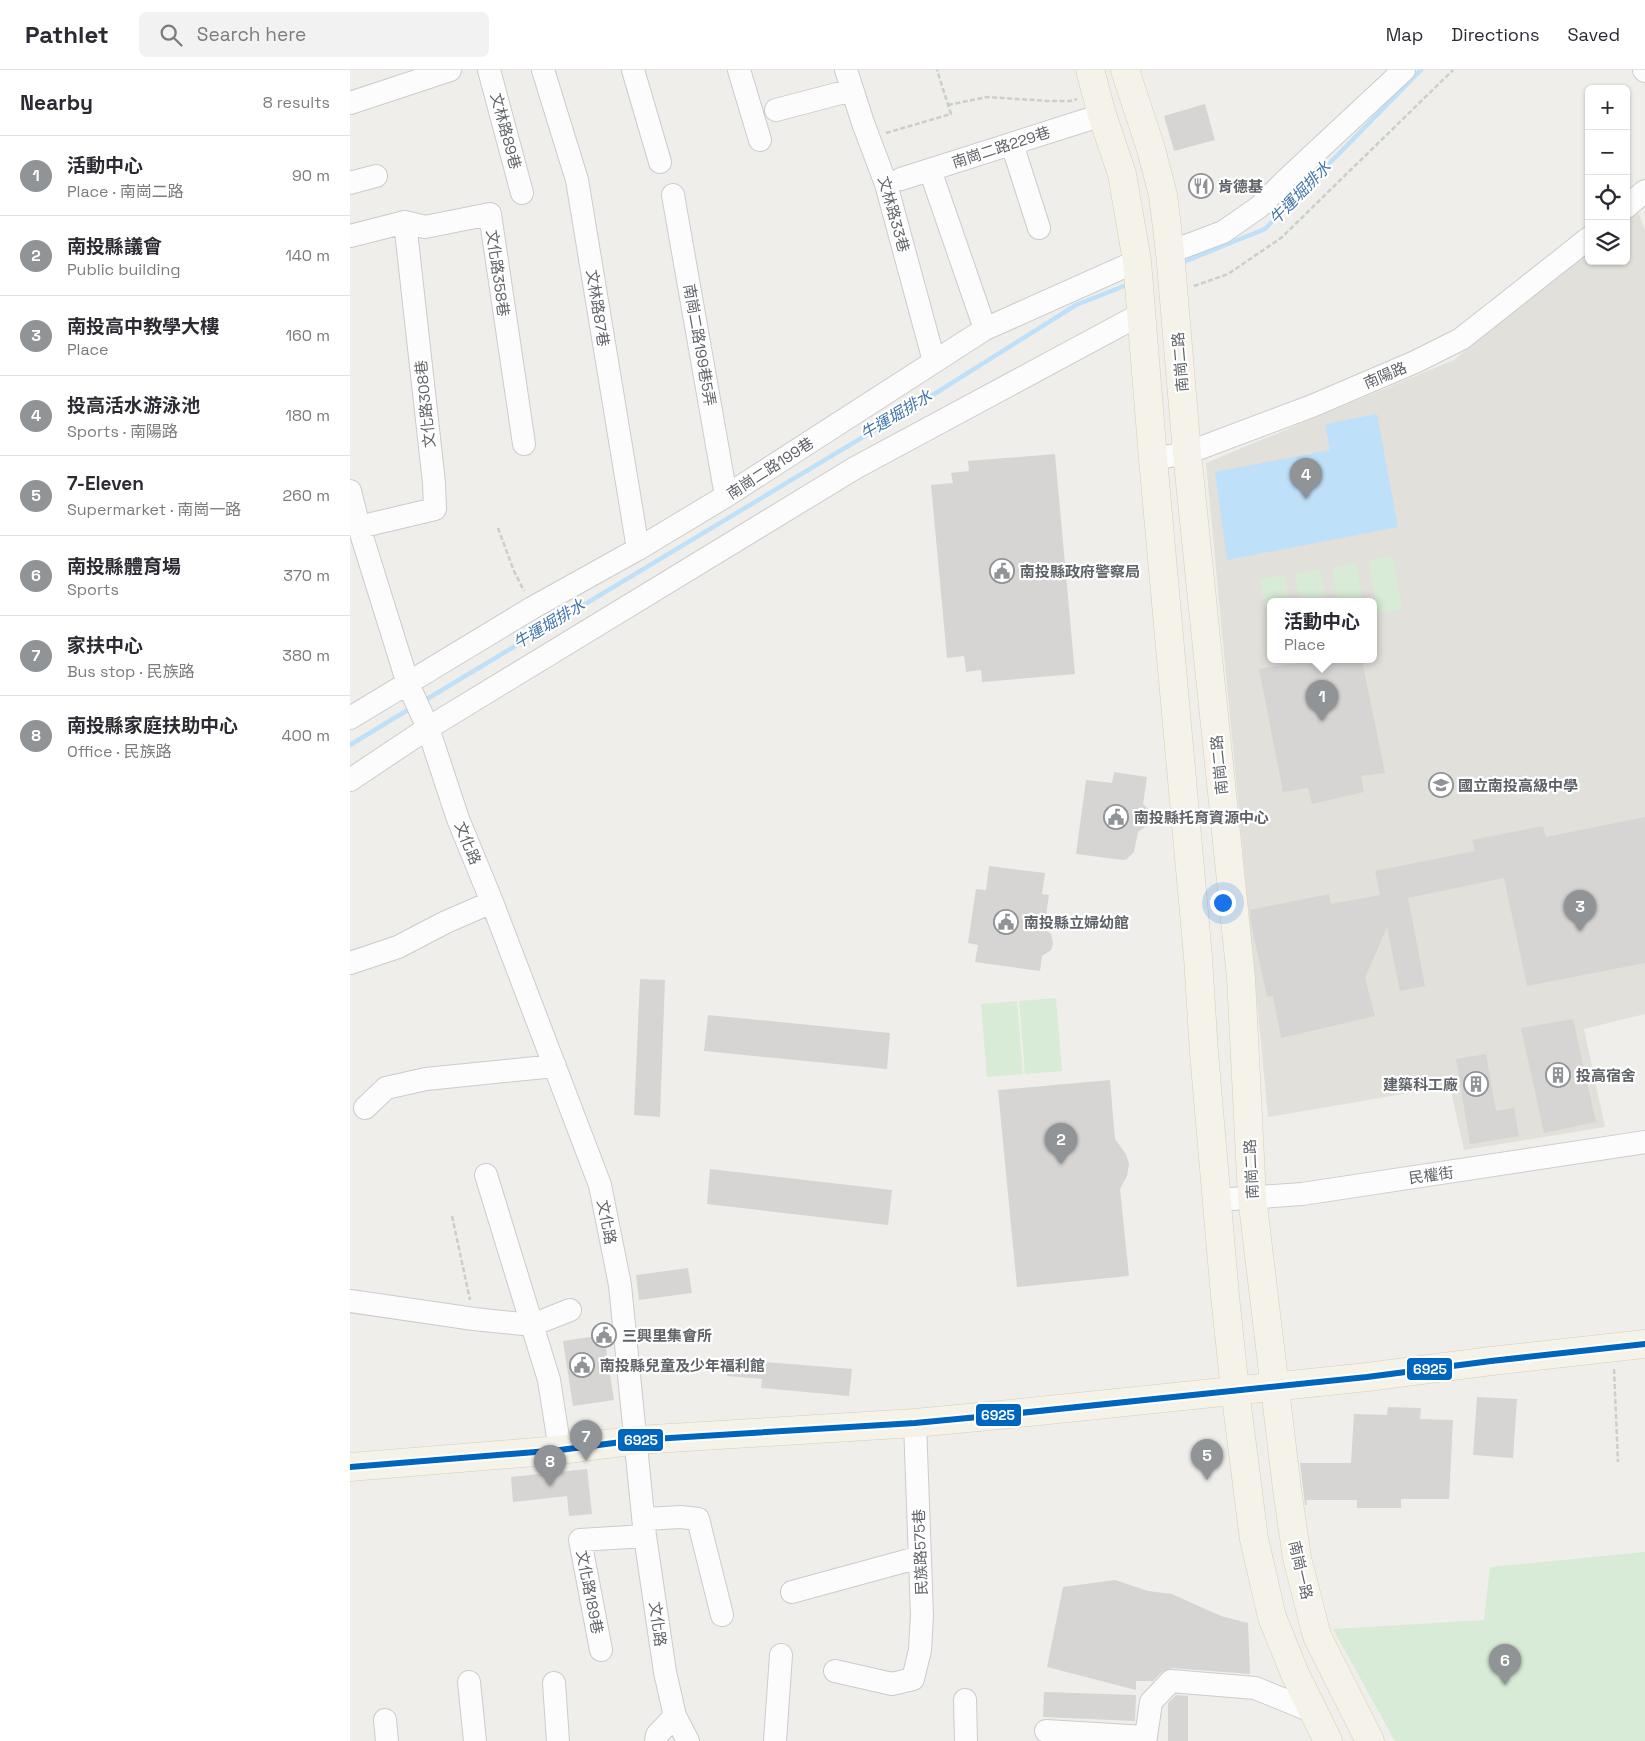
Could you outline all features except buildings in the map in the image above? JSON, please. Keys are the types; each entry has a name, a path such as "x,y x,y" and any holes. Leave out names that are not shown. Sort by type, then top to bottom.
{"main road":[{"path":"1125,70 1151,149 1160,186 1170,252"},
{"path":"1096,93 1122,174 1137,261 1198,958 1217,1200 1235,1390 1254,1539 1272,1617 1295,1674 1328,1741"},
{"name":"南崗二路","path":"1170,252 1187,453 1242,978 1252,1198 1275,1387"},
{"path":"350,1467 560,1450 637,1440 914,1423 1275,1387 1645,1344"},
{"name":"南崗一路","path":"1275,1387 1297,1558 1315,1628 1370,1741"}],"street":[{"path":"350,103 450,70"},
{"name":"文林路89巷","path":"489,70 522,193"},
{"name":"文林路87巷","path":"543,70 578,180 638,549"},
{"path":"633,70 660,162"},
{"path":"739,70 760,140"},
{"path":"1170,252 1223,232 1259,207 1287,178 1404,70"},
{"path":"776,110 849,80"},
{"name":"文林路33巷","path":"849,80 862,123 870,138 886,184 934,361"},
{"name":"南崗二路229巷","path":"901,179 1012,144 1096,93"},
{"path":"1012,144 1039,228"},
{"path":"930,170 985,329"},
{"path":"350,183 376,176"},
{"name":"南崗二路199巷5弄","path":"673,195 726,496"},
{"name":"文化路358巷","path":"350,236 405,222 425,227 490,214 524,444"},
{"name":"文化路308巷","path":"359,527 435,509 433,474 405,222"},
{"name":"南陽路","path":"1153,459 1187,453 1312,406 1416,362 1461,339 1585,241"},
{"name":"南崗二路199巷","path":"350,718 532,608 638,549 726,496 985,329 1137,261"},
{"path":"350,780 428,728 856,468 1141,314"},
{"path":"350,490 359,527 408,684"},
{"name":"文化路","path":"408,684 428,728 458,819 492,902 600,1185 620,1285 645,1528 665,1672 675,1716 688,1741"},
{"path":"350,963 398,948 446,922 492,902"},
{"path":"365,1108 386,1088 426,1079 555,1066"},
{"name":"民權街","path":"1217,1200 1302,1194 1645,1142"},
{"path":"486,1175 550,1380 560,1450"},
{"path":"350,1301 474,1319 532,1325 570,1310"},
{"name":"民族路575巷","path":"835,1671 892,1684 913,1679 920,1650 922,1615 914,1423"},
{"path":"645,1528 682,1517 698,1519 722,1615"},
{"name":"文化路189巷","path":"601,1650 580,1540 645,1528"},
{"path":"792,1592 920,1557"},
{"path":"775,1741 781,1655"},
{"path":"1046,1731 1146,1737 1151,1702 1171,1681 1255,1688 1314,1712"},
{"path":"469,1682 475,1741"},
{"path":"554,1684 558,1741"},
{"path":"965,1700 966,1741"},
{"path":"656,1741 657,1736 675,1716"}],"path":[{"path":"870,138 951,114 937,70"},
{"path":"1173,293 1228,274 1281,238 1453,70"},
{"path":"948,105 987,97 1070,101 1096,93"},
{"path":"498,528 514,571 532,608"},
{"path":"452,1216 474,1319"},
{"path":"1613,1348 1618,1462"}],"shaded area":[{"name":"國立南投高級中學","path":"1636,206 1645,230 1645,1014 1584,1029 1605,1127 1464,1150 1450,1086 1268,1117 1206,463 1454,360 1585,249 1585,265 1630,265 1630,211"}],"green space":[{"path":"1393,556 1402,609 1378,614 1377,598 1375,598 1368,560"},
{"path":"1356,563 1362,598 1337,598 1332,568"},
{"path":"1320,569 1325,598 1299,598 1295,574"},
{"path":"1285,575 1289,598 1267,598 1267,616 1260,579"},
{"path":"1056,998 1062,1071 1025,1074 1019,1001"},
{"path":"1017,1001 1023,1074 987,1077 981,1004"},
{"path":"1645,1552 1645,1741 1395,1741 1333,1629 1484,1620 1490,1567"}],"water":[{"path":"1377,414 1398,527 1227,560 1215,472 1330,450 1325,424"}],"waterway":[{"name":"牛運堀排水","path":"1181,263 1265,229 1421,70"},
{"name":"牛運堀排水","path":"422,702 928,398 1076,305 1129,284"},
{"name":"牛運堀排水","path":"350,745 411,708"}],"transit line":[{"name":"6925","path":"350,1467 560,1450 637,1440 915,1423 1010,1414 1367,1377 1645,1344"}],"place":[{"name":"肯德基","path":"1201,186"},
{"name":"投高活水游泳池","path":"1306,499"},
{"name":"南投縣政府警察局","path":"1002,571"},
{"name":"活動中心","path":"1322,721"},
{"name":"國立南投高級中學","path":"1441,785"},
{"name":"南投縣托育資源中心","path":"1116,817"},
{"name":"南投縣立婦幼館","path":"1006,922"},
{"name":"南投高中教學大樓","path":"1580,931"},
{"name":"投高宿舍","path":"1558,1075"},
{"name":"建築科工廠","path":"1476,1084"},
{"name":"南投縣議會","path":"1061,1164"},
{"name":"三興里集會所","path":"604,1335"},
{"name":"南投縣兒童及少年福利館","path":"582,1365"},
{"name":"家扶中心","path":"586,1461"},
{"name":"7-Eleven","path":"1207,1480"},
{"name":"南投縣家庭扶助中心","path":"550,1486"},
{"name":"南投縣體育場","path":"1505,1685"}]}
